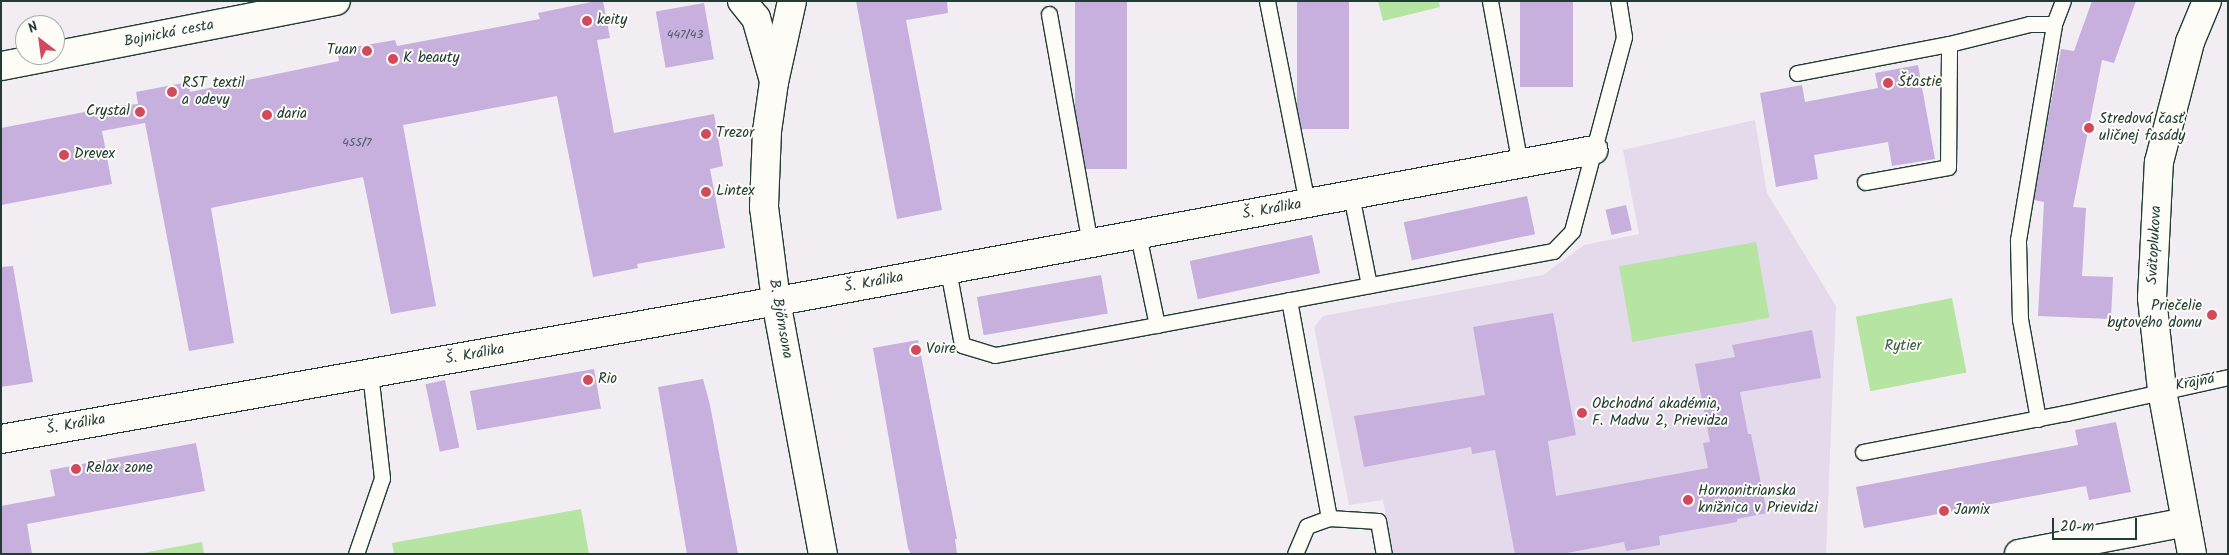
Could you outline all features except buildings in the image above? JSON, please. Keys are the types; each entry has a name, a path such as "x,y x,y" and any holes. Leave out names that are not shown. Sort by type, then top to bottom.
{"street":[{"name":"Bojnická cesta","path":"1,66 300,5 336,1"},
{"name":"B. Bjőrnsona","path":"742,1 756,18 774,82"},
{"name":"B. Bjőrnsona","path":"792,1 774,82 767,131 764,207 776,301 823,554"},
{"name":"Svätoplukova","path":"2192,554 2162,390 2152,298 2159,162 2190,42 2207,1"},
{"name":"Š. Králika","path":"1,439 948,270 1594,150"},
{"path":"2019,554 2186,522"}],"lane":[{"path":"1267,1 1307,203"},
{"path":"1490,1 1520,164"},
{"path":"948,270 962,346 995,355 1553,251 1572,231 1624,37 1618,1"},
{"path":"2038,419 2020,319 2018,240 2054,24 2063,1"},
{"path":"1049,14 1090,244"},
{"path":"1797,73 1948,44 2029,24 2054,24"},
{"path":"1865,182 1948,167 1948,44"},
{"path":"1351,195 1368,285"},
{"path":"1138,234 1157,325"},
{"path":"1289,300 1329,518"},
{"path":"356,554 382,478 370,373"},
{"name":"Krajná","path":"1863,452 2038,419 2162,390 2228,377"},
{"path":"1295,554 1307,526 1329,518 1378,521 1384,554"}],"shaded area":[{"name":"Obchodná akadémia, F. Madvu 2, Prievidza","path":"1755,120 1767,193 1836,306 1826,554 1393,554 1383,500 1349,505 1314,327 1323,316 1543,275 1584,245 1639,234 1623,150"}],"green space":[{"path":"1378,1 1439,1 1440,7 1383,21"},
{"path":"1756,242 1769,318 1632,342 1619,266"},
{"name":"Rytier","path":"1952,298 1967,373 1870,391 1856,317"},
{"path":"581,509 589,554 394,554 392,543"},
{"path":"202,542 204,554 138,554"}],"place":[{"name":"keity","path":"587,21"},
{"name":"Tuan","path":"367,51"},
{"name":"K beauty","path":"393,59"},
{"name":"Šťastie","path":"1888,83"},
{"name":"RST textil a odevy","path":"172,92"},
{"name":"Crystal","path":"140,112"},
{"name":"daria","path":"267,115"},
{"name":"Stredová časť uličnej fasády","path":"2089,128"},
{"name":"Trezor","path":"706,134"},
{"name":"Drevex","path":"64,155"},
{"name":"Lintex","path":"706,192"},
{"name":"Priečelie bytového domu","path":"2212,315"},
{"name":"Voire","path":"916,350"},
{"name":"Rio","path":"588,380"},
{"name":"Obchodná akadémia, F. Madvu 2, Prievidza","path":"1582,413"},
{"name":"Relax zone","path":"76,469"},
{"name":"Hornonitrianska knižnica v Prievidzi","path":"1688,500"},
{"name":"Jamix","path":"1944,511"}]}
